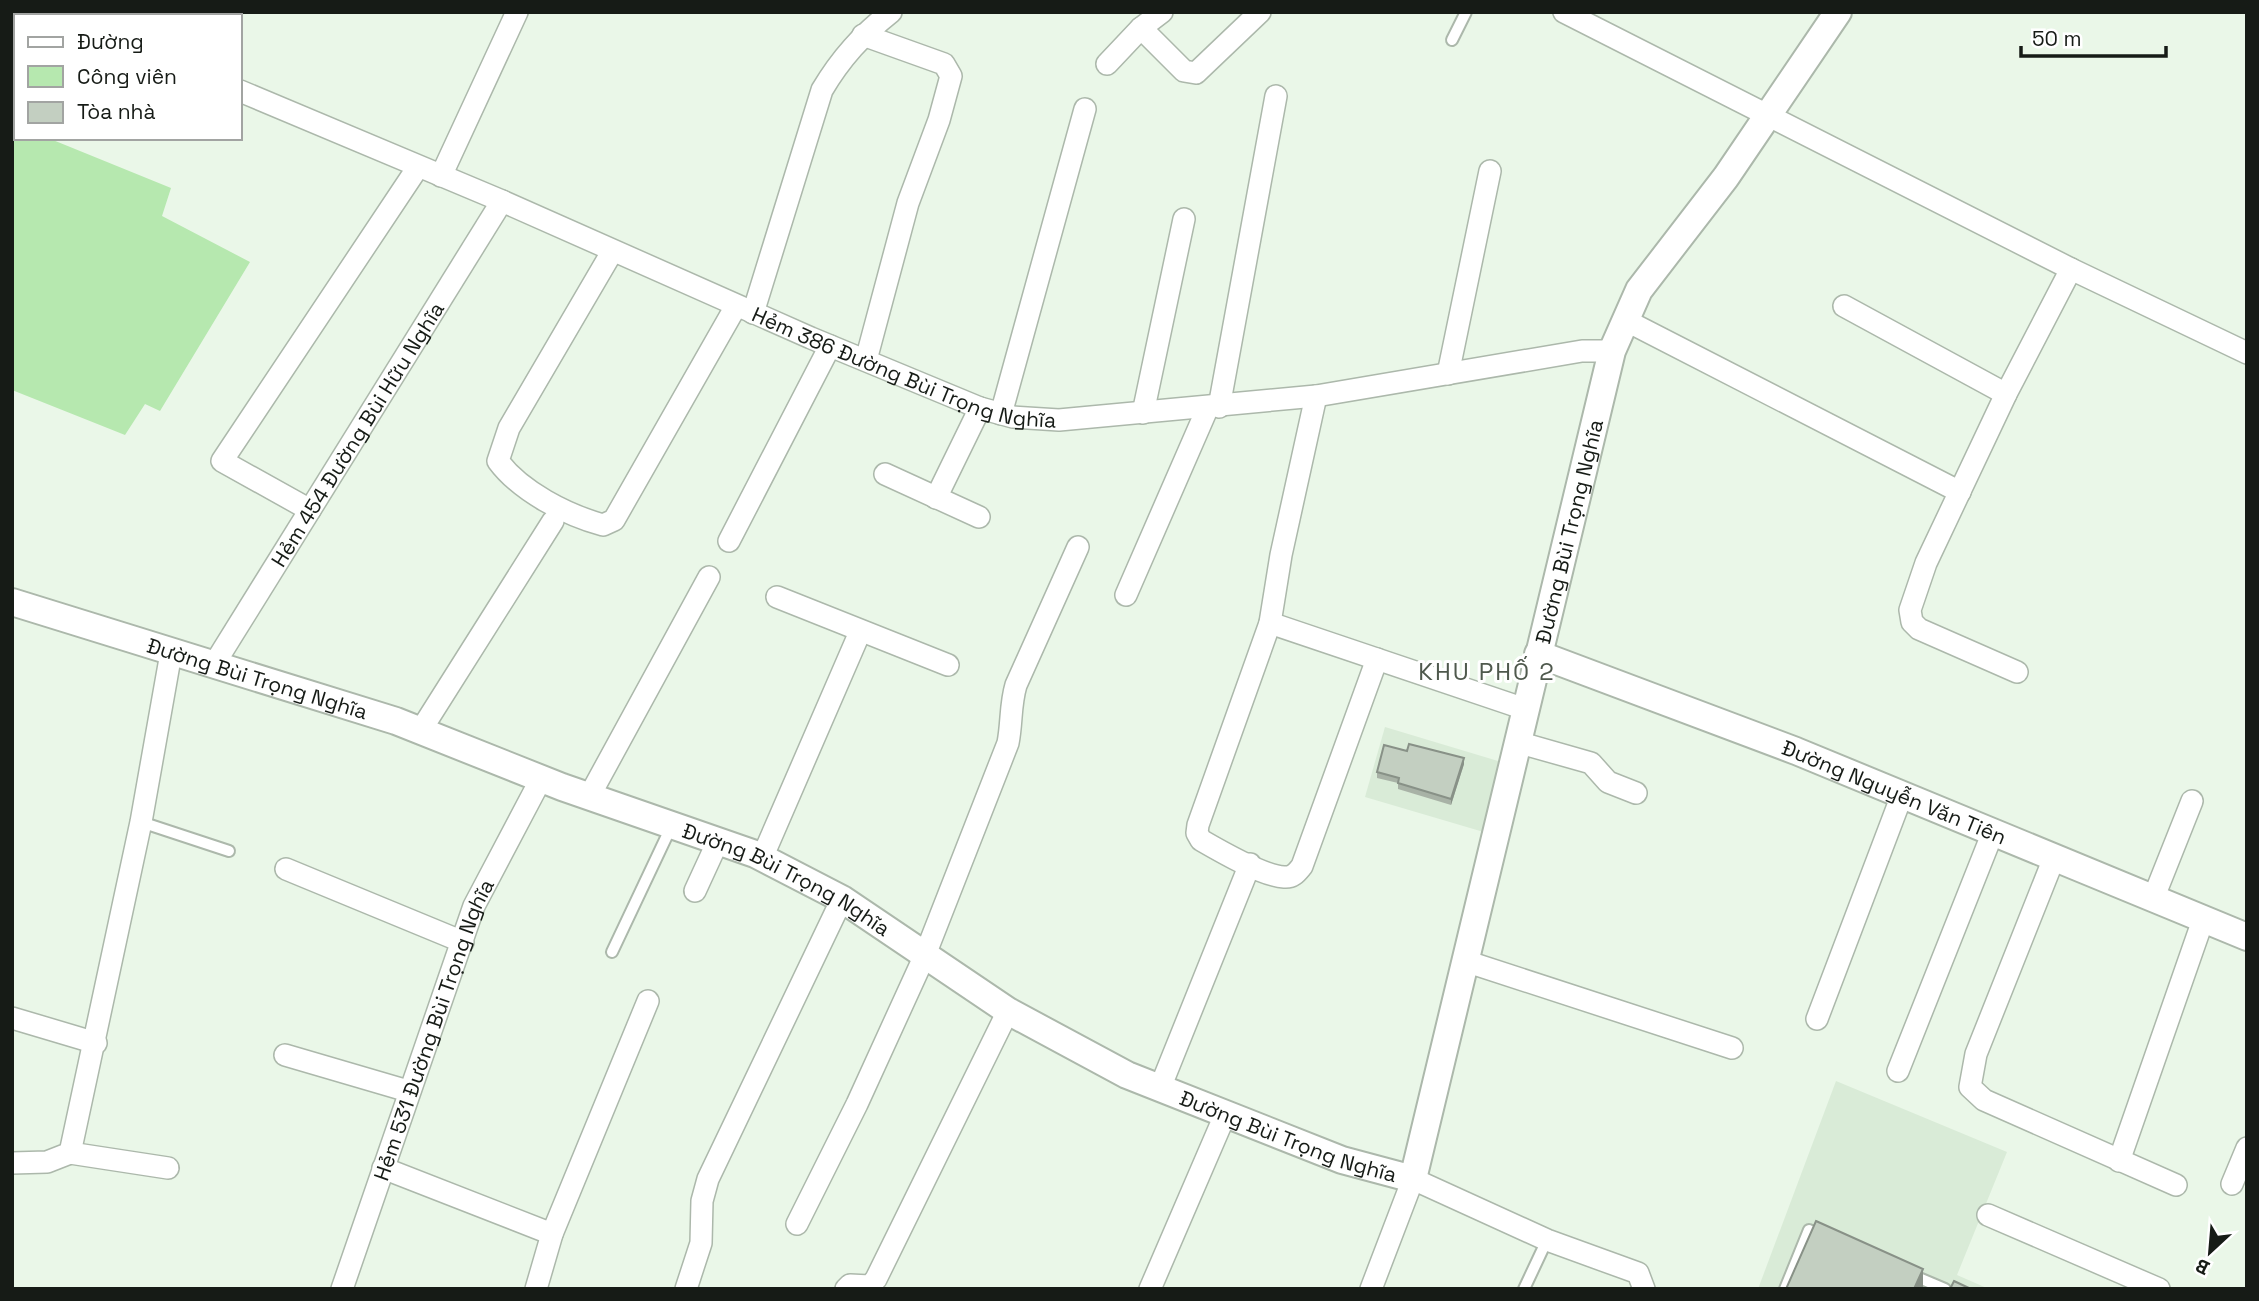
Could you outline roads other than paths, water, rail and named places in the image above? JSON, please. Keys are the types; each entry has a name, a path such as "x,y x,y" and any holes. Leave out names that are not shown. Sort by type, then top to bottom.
{"street":[{"path":"440,176 517,12"},
{"path":"612,251 509,428 498,461 507,474 563,510 603,525 614,520 745,309 822,90 842,57 891,12"},
{"path":"1107,64 1162,12"},
{"path":"1141,29 1185,71 1196,73 1260,12"},
{"path":"1564,12 2071,269 2247,353"},
{"name":"Đường Bùi Trọng Nghĩa","path":"12,602 421,730 762,858 842,899 1008,1011 1127,1075 1342,1160 1413,1179 1612,351 1639,290 1726,177 1838,12"},
{"path":"863,35 944,64 951,76 908,203 866,360"},
{"name":"Hẻm 386 Đường Bùi Trọng Nghĩa","path":"242,92 502,201 745,309 980,408 1001,414 1059,420 1213,407 1316,396 1582,351 1612,351"},
{"path":"1126,595 1213,407 1276,96"},
{"path":"1001,414 1086,109"},
{"path":"310,510 222,461 418,167"},
{"path":"1448,374 1490,171"},
{"name":"Hẻm 454 Đường Bùi Hữu Nghĩa","path":"213,666 502,201"},
{"path":"1143,413 1184,219"},
{"path":"2017,672 1930,635 1912,622 1910,610 1916,586 2006,394 2071,269"},
{"path":"1844,306 2006,394"},
{"path":"1625,320 1960,492"},
{"path":"729,541 830,345"},
{"path":"1316,396 1281,555 1270,623 1197,833 1200,840 1284,877 1294,875 1302,866 1377,659"},
{"path":"936,498 980,408"},
{"path":"885,474 979,517"},
{"path":"421,730 553,521"},
{"path":"797,1224 857,1104 925,955 1008,743 1012,726 1010,705 1016,685 1078,547"},
{"path":"590,795 709,577"},
{"path":"777,597 948,665"},
{"path":"1270,623 1525,709"},
{"path":"762,858 860,632"},
{"path":"71,1153 141,822 171,653"},
{"name":"Đường Nguyễn Văn Tiên","path":"1538,654 1902,794 2247,937"},
{"path":"1517,741 1591,763 1608,782 1636,793"},
{"name":"Hẻm 531 Đường Bùi Trọng Nghĩa","path":"342,1289 408,1091 474,906 542,777"},
{"path":"1817,1019 1902,794"},
{"path":"2153,899 2192,801"},
{"path":"1898,1071 1993,832"},
{"path":"695,891 718,841"},
{"path":"2054,858 1976,1054 1970,1087 1984,1100 2176,1185"},
{"path":"1160,1088 1250,864"},
{"path":"286,869 463,942"},
{"path":"686,1289 701,1243 702,1201 708,1179 842,899"},
{"path":"2119,1161 2203,920"},
{"path":"1465,961 1732,1048"},
{"path":"536,1289 552,1234 648,1001"},
{"path":"846,1289 850,1285 870,1286 876,1279 1008,1011"},
{"path":"12,1018 96,1043"},
{"path":"285,1055 408,1091"},
{"path":"1150,1289 1225,1115"},
{"path":"2232,1184 2247,1149"},
{"path":"12,1163 47,1161 71,1153 168,1168"},
{"path":"383,1168 552,1234"},
{"path":"1371,1289 1413,1179 1547,1240 1638,1273 1644,1289"},
{"path":"1988,1215 2159,1289"}],"lane":[{"path":"1452,40 1466,12"},
{"path":"141,822 229,851"},
{"path":"612,952 673,825"},
{"path":"1785,1289 1809,1230 1834,1241"},
{"path":"1524,1289 1547,1240"},
{"path":"1896,1268 1945,1289"}],"district":[{"name":"KHU PHỐ 2","path":"1487,671"}]}
